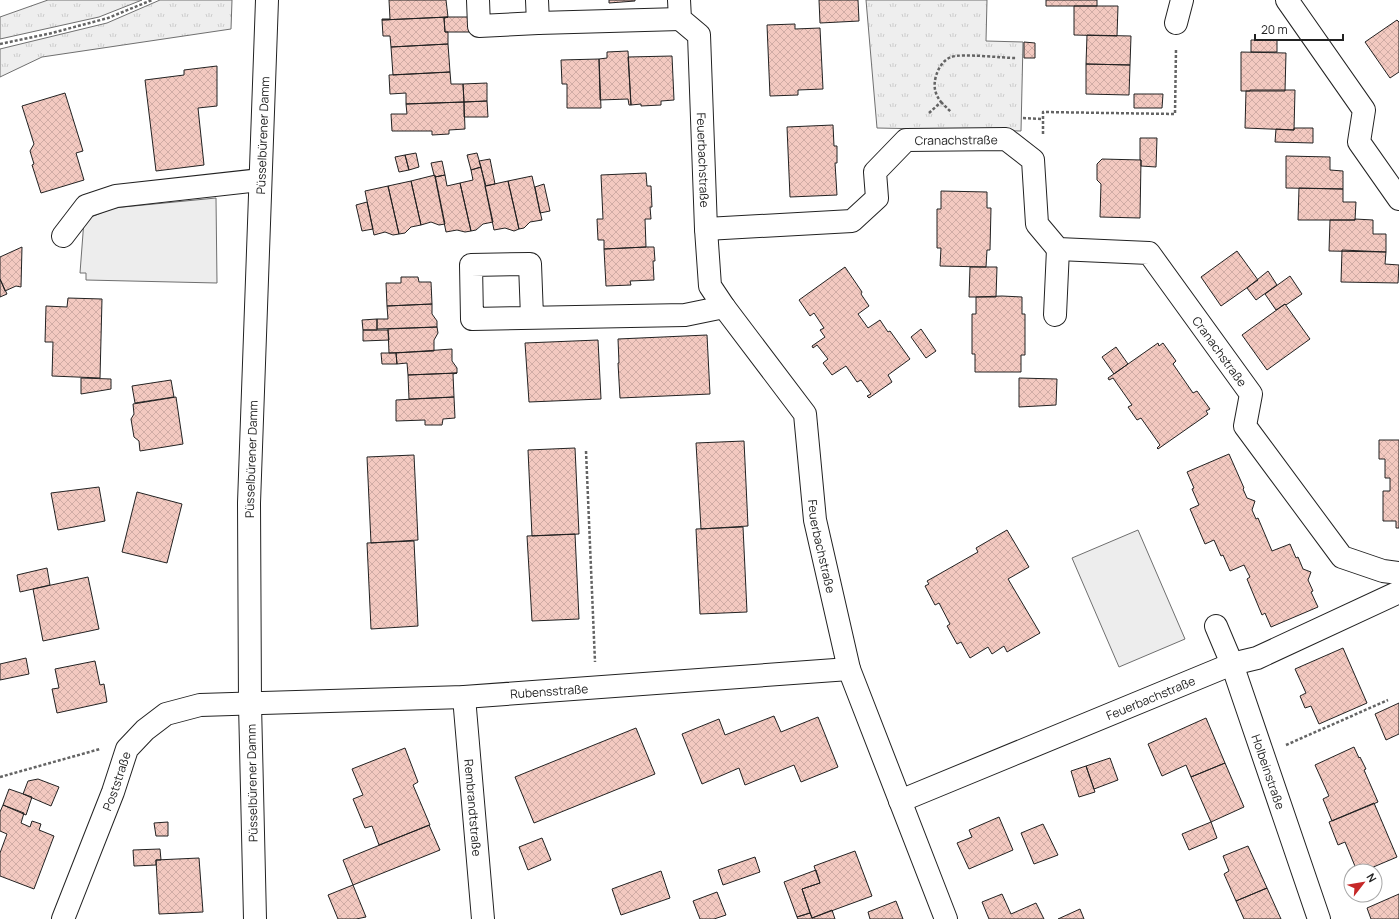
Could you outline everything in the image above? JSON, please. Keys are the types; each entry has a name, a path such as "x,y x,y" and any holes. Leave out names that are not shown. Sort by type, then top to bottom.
{"street":[{"name":"Püsselbürener Damm","path":"255,919 250,704 249,503 267,0"},
{"name":"Feuerbachstraße","path":"478,0 479,26 679,9 699,35 706,228 710,286 724,307 805,414 815,520 849,669 946,919"},
{"path":"537,0 538,22"},
{"path":"1176,23 1182,0"},
{"path":"1287,0 1364,110 1359,142 1399,199"},
{"name":"Cranachstraße","path":"706,228 852,221 876,198 875,172 906,140 1006,139 1033,160"},
{"path":"1033,160 1037,224 1058,248 1055,315"},
{"path":"63,236 86,206 116,196 260,180"},
{"name":"Cranachstraße","path":"1058,248 1149,253 1251,394 1245,426 1342,557 1383,571 1399,572"},
{"path":"532,317 685,315 724,307"},
{"name":"Feuerbachstraße","path":"900,801 1232,664 1257,658 1399,592"},
{"name":"Holbeinstraße","path":"1216,626 1232,664 1319,919"},
{"name":"Rubensstraße","path":"250,704 464,697 849,669"},
{"name":"Rembrandtstraße","path":"464,697 483,919"},
{"name":"Poststraße","path":"63,919 113,792 127,749 145,730 166,714 200,706 250,704"}],"path":[{"path":"0,44 52,33 108,18 152,0"},
{"path":"1033,160 1042,142 1043,112 1175,114 1176,23"},
{"path":"924,140 924,121 928,114 940,102 935,93 935,83 938,72 945,60 951,57 960,56 1016,58"},
{"path":"586,451 596,687"},
{"path":"1263,756 1388,700"},
{"path":"0,776 105,748 127,749"}],"green space":[{"path":"48,0 142,0 99,17 0,39 0,17"},
{"path":"160,0 232,0 231,29 42,57 0,77 0,49 107,23"},
{"path":"866,0 987,0 986,41 1023,42 1021,131 877,128"}],"shaded area":[{"path":"216,198 217,283 86,280 86,273 80,273 84,220 113,208"},
{"path":"1138,530 1185,639 1119,667 1072,558"}],"building":[{"path":"389,0 446,0 448,17 382,20 390,19"},
{"path":"609,0 635,0 635,1 609,3"},
{"path":"819,0 858,0 859,21 820,23"},
{"path":"1046,0 1097,0 1097,6 1046,6"},
{"path":"1074,6 1118,6 1117,36 1074,35"},
{"path":"448,17 444,18 445,32 448,32 448,44 391,47 390,36 383,36 382,20"},
{"path":"468,17 469,32 445,32 444,18"},
{"path":"1397,20 1399,22 1399,72 1390,78 1365,42"},
{"path":"795,24 795,29 820,28 823,89 798,90 798,95 770,96 767,25"},
{"path":"1087,35 1131,36 1130,65 1086,64"},
{"path":"1251,40 1277,40 1277,52 1251,52"},
{"path":"1024,42 1035,43 1035,58 1024,58"},
{"path":"448,44 450,72 393,75 391,47"},
{"path":"628,51 631,105 629,105 628,99 600,100 599,59 607,58 607,52"},
{"path":"1241,52 1286,53 1285,91 1241,91"},
{"path":"672,56 674,100 661,101 661,105 631,105 628,57"},
{"path":"599,59 601,108 567,108 567,84 562,84 561,60"},
{"path":"1086,64 1130,65 1129,95 1086,94"},
{"path":"217,66 217,106 198,108 204,165 156,171 145,80 184,75 184,70"},
{"path":"450,72 451,84 463,84 464,102 406,104 406,93 390,94 389,75"},
{"path":"487,83 487,101 464,102 463,84"},
{"path":"1295,90 1294,130 1245,128 1246,91"},
{"path":"65,93 83,151 76,153 84,180 41,193 32,165 34,164 30,151 34,144 22,106"},
{"path":"1134,94 1163,94 1162,108 1134,108"},
{"path":"487,101 488,117 464,117 464,102"},
{"path":"464,102 465,129 449,130 449,134 432,135 432,131 392,131 391,114 407,114 406,104"},
{"path":"833,125 834,146 837,146 837,163 835,163 837,195 790,197 787,127"},
{"path":"1294,128 1313,128 1313,143 1275,142 1276,129 1294,130"},
{"path":"1140,138 1157,138 1156,167 1141,166"},
{"path":"416,153 419,167 409,170 405,155"},
{"path":"477,153 481,167 471,170 467,155"},
{"path":"405,155 409,170 399,172 395,157"},
{"path":"1286,156 1330,157 1330,170 1343,171 1343,189 1286,188"},
{"path":"490,159 495,184 486,186 479,161"},
{"path":"1102,159 1141,160 1140,218 1100,217 1101,184 1097,180 1097,164"},
{"path":"442,161 445,175 435,177 431,163"},
{"path":"481,167 493,222 483,224 476,230 471,231 460,183 473,180 471,170"},
{"path":"646,173 647,186 651,186 652,207 650,207 651,219 645,219 646,247 604,249 604,240 598,240 597,219 603,219 601,175"},
{"path":"435,175 445,224 439,225 431,222 421,225 411,181"},
{"path":"445,175 447,186 460,183 471,231 465,232 457,230 446,232 435,177"},
{"path":"532,176 542,220 530,222 524,228 519,229 508,181"},
{"path":"411,181 421,225 411,227 405,233 399,234 388,186"},
{"path":"508,181 519,229 514,231 505,228 494,230 485,186"},
{"path":"544,184 550,211 540,213 535,187"},
{"path":"388,186 399,234 393,235 385,232 374,235 365,191"},
{"path":"1299,188 1343,189 1343,202 1356,202 1355,220 1298,220"},
{"path":"941,191 987,192 987,208 991,208 990,250 987,250 986,267 940,266 941,248 937,248 937,209 941,209"},
{"path":"367,202 373,229 362,231 356,205"},
{"path":"1330,220 1373,220 1373,234 1386,234 1386,252 1329,251"},
{"path":"22,247 21,287 16,286 5,291 0,279 0,257"},
{"path":"654,247 654,280 630,281 631,285 606,286 604,249"},
{"path":"1342,250 1386,252 1385,264 1399,265 1398,283 1341,282"},
{"path":"1237,251 1258,280 1221,306 1201,277"},
{"path":"845,267 862,292 861,294 869,306 858,314 868,328 880,320 888,332 890,331 910,359 888,375 892,382 869,398 867,396 871,394 861,380 857,382 846,366 832,375 823,363 828,359 817,345 813,348 812,346 825,337 820,330 824,328 814,313 810,316 799,300"},
{"path":"970,267 997,267 996,297 969,297"},
{"path":"1268,271 1277,285 1256,300 1247,288"},
{"path":"1290,276 1302,294 1276,310 1265,294"},
{"path":"401,277 418,277 419,282 431,282 432,304 387,306 386,283 401,283"},
{"path":"0,279 7,294 0,297"},
{"path":"976,297 1022,297 1022,314 1025,314 1025,355 1021,355 1021,372 975,372 975,354 972,354 972,314 976,314"},
{"path":"68,298 102,299 100,378 52,376 53,342 45,342 46,306 67,307"},
{"path":"432,304 432,314 437,321 437,327 377,329 377,319 388,319 387,306"},
{"path":"1285,304 1310,339 1267,370 1242,335"},
{"path":"377,319 377,330 363,330 362,320"},
{"path":"437,327 438,333 434,340 434,351 389,353 388,329"},
{"path":"921,329 936,351 926,358 911,337"},
{"path":"363,330 388,330 389,340 363,341"},
{"path":"707,335 710,394 620,398 618,339"},
{"path":"598,340 601,399 529,402 525,343"},
{"path":"1158,343 1159,346 1163,343 1176,361 1173,364 1193,393 1197,391 1210,409 1206,411 1208,414 1158,449 1157,448 1160,445 1141,418 1137,420 1128,407 1132,405 1113,378 1109,380 1108,378"},
{"path":"1116,347 1128,364 1114,374 1102,357"},
{"path":"452,349 452,361 457,368 457,373 408,375 407,363 397,364 396,353"},
{"path":"381,353 396,353 397,364 382,364"},
{"path":"457,373 453,374 454,397 409,399 408,375"},
{"path":"81,378 111,379 111,389 81,394"},
{"path":"1019,378 1057,379 1056,405 1019,407"},
{"path":"171,380 174,397 135,403 132,386"},
{"path":"176,397 183,444 140,451 139,441 134,437 131,419 134,414 133,404"},
{"path":"454,397 455,418 443,419 442,425 425,425 425,420 396,421 396,400"},
{"path":"1379,440 1399,440 1399,528 1396,528 1396,521 1383,521 1383,491 1390,491 1390,478 1385,478 1385,459 1379,459"},
{"path":"744,441 748,526 701,529 696,443"},
{"path":"575,448 579,534 532,536 528,450"},
{"path":"1229,454 1247,498 1255,501 1252,510 1256,519 1258,518 1272,551 1290,544 1303,569 1311,572 1308,580 1313,591 1311,592 1318,607 1271,627 1265,613 1262,615 1247,579 1250,577 1244,565 1230,571 1214,540 1205,544 1190,509 1199,505 1187,472"},
{"path":"414,455 418,540 371,543 367,457"},
{"path":"99,487 105,521 58,530 51,493"},
{"path":"137,492 182,504 167,563 122,552"},
{"path":"743,527 747,612 700,614 696,529"},
{"path":"1007,530 1029,567 1008,579 1040,633 1007,652 1004,646 992,654 988,647 970,658 961,642 957,644 947,626 950,624 939,603 935,605 925,586 929,584 927,581 978,552 976,548"},
{"path":"575,534 579,619 532,621 527,536"},
{"path":"414,541 418,626 371,629 367,543"},
{"path":"47,568 50,585 20,592 17,575"},
{"path":"88,577 99,629 43,641 33,589"},
{"path":"1343,648 1367,703 1319,724 1311,706 1305,708 1300,696 1306,693 1295,669"},
{"path":"26,658 29,674 0,680 0,664"},
{"path":"95,661 100,685 104,684 107,702 57,713 52,689 59,688 55,669"},
{"path":"1399,703 1399,734 1386,740 1375,714"},
{"path":"774,716 781,732 818,717 838,767 801,782 794,765 745,785 739,768 702,784 682,734 719,719 725,735"},
{"path":"1206,718 1225,763 1191,777 1186,765 1162,776 1148,744"},
{"path":"636,728 655,774 534,823 515,777"},
{"path":"1354,747 1366,769 1364,770 1378,802 1332,821 1323,799 1329,796 1315,765"},
{"path":"405,748 418,782 413,785 430,825 379,845 372,826 365,828 353,799 363,795 352,769"},
{"path":"1110,758 1118,780 1094,789 1086,766"},
{"path":"1225,763 1244,807 1211,822 1191,777"},
{"path":"1086,766 1095,792 1079,797 1071,771"},
{"path":"38,779 59,787 51,806 23,794 28,781"},
{"path":"9,789 32,797 26,815 3,805"},
{"path":"1374,803 1397,857 1383,863 1354,863 1345,842 1338,845 1329,822"},
{"path":"3,805 24,813 21,823 30,827 32,821 41,824 39,830 54,836 34,889 0,876 0,853 7,834 0,831 0,812"},
{"path":"999,817 1013,850 969,869 957,843 972,837 969,830"},
{"path":"168,822 168,836 156,836 154,823"},
{"path":"1211,822 1217,838 1189,850 1182,834"},
{"path":"1043,824 1058,855 1034,864 1021,833"},
{"path":"429,825 440,850 353,885 343,860"},
{"path":"542,838 551,860 528,870 519,847"},
{"path":"1248,846 1267,888 1236,901 1224,874 1229,871 1223,856"},
{"path":"160,849 161,860 156,860 156,865 134,866 133,850"},
{"path":"855,851 872,896 812,918 802,889 820,883 814,866"},
{"path":"755,857 760,872 723,885 718,870"},
{"path":"199,858 203,912 159,914 156,860"},
{"path":"816,870 820,883 802,889 810,913 797,917 784,882"},
{"path":"661,871 670,898 621,915 612,889"},
{"path":"353,885 366,917 356,919 338,919 328,895"},
{"path":"1267,888 1281,919 1244,919 1236,901"},
{"path":"717,892 726,915 714,919 700,919 693,901"},
{"path":"1002,894 1011,914 1036,903 1044,919 989,919 982,902"},
{"path":"1399,894 1399,919 1371,919 1367,908 1378,903 1383,903 1383,901"},
{"path":"896,901 903,919 870,919 868,912"},
{"path":"1080,909 1084,919 1058,919"},
{"path":"832,910 835,919 798,919 797,917 810,913 812,918"}]}
